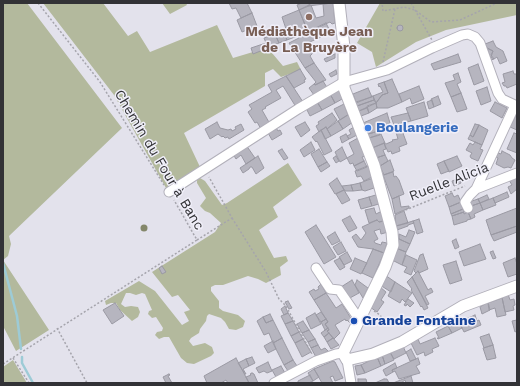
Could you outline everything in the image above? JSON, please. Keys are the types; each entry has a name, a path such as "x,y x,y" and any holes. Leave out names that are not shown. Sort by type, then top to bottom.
{"main road":[{"path":"339,3 344,47 344,88 374,165 392,232 393,245 385,267 359,319 345,357 373,354 402,342 462,306 517,286"}],"street":[{"path":"169,192 298,109 344,82 385,70 433,47 468,34 475,37 480,43 498,93 502,99 516,105 476,189 465,202 468,208"},
{"path":"476,189 517,173"},
{"path":"316,268 330,289 339,290 359,319"},
{"path":"274,383 316,361 336,354 345,357 351,383"}],"path":[{"name":"Chemin du Four à Banc","path":"3,364 57,328 197,240 169,192 100,82 38,3"},
{"path":"380,3 382,3 383,11 404,7 415,10 431,22 460,20 498,3"},
{"path":"411,3 429,33 433,47"},
{"path":"385,70 395,9"},
{"path":"204,169 232,218 266,272 279,299 286,306 316,361"},
{"name":"Ruelle Alicia","path":"388,216 480,180"},
{"path":"197,240 232,218"},
{"path":"375,312 380,315 383,320"},
{"path":"57,328 87,383"},
{"path":"13,358 29,383"}],"green space":[{"path":"3,3 27,3 122,128 9,236 11,244 8,256 3,260"},
{"path":"43,3 103,3 128,36 137,31 150,52 217,25 233,58 263,49 272,53 283,66 297,62 301,70 281,77 273,69 265,73 265,86 184,133 200,167 166,188 114,95"},
{"path":"162,3 186,3 187,5 170,14"},
{"path":"380,3 517,3 517,15 446,30 416,42 376,67 372,52 357,43"},
{"path":"288,163 302,185 273,207 278,217 259,230 274,258 286,256 288,261 280,267 281,275 266,283 248,276 223,285 215,285 211,287 211,291 219,301 219,308 223,311 238,315 245,321 243,327 236,330 229,329 221,318 209,314 207,316 206,321 199,333 189,341 193,346 205,343 212,347 214,353 211,356 194,364 187,363 181,358 169,337 159,339 155,335 157,332 162,331 163,328 156,317 152,318 148,314 149,311 152,310 145,294 142,293 136,295 126,293 121,304 125,307 138,307 140,312 138,317 132,321 120,310 116,303 106,305 105,301 139,281 155,291 182,325 189,321 184,312 190,310 178,295 172,297 152,272 215,232 221,223 200,206 206,198 197,183 197,179 200,178 205,181 222,205"},
{"path":"3,260 49,330 16,351 3,326"},
{"path":"13,360 27,383 3,383 3,367"}],"building":[{"path":"229,3 247,3 252,13 241,18 236,8 232,9"},
{"path":"302,3 311,3 299,10 297,5"},
{"path":"311,3 332,3 308,6"},
{"name":"Médiathèque Jean de La Bruyère","path":"333,3 335,23 332,24 330,22 308,32 299,10 311,5 316,18 324,16 323,4"},
{"path":"299,10 308,32 287,40 283,30 286,29 282,17"},
{"path":"252,13 257,26 242,32 237,20"},
{"path":"326,23 329,29 320,33 321,37 303,45 307,52 310,51 313,53 310,56 314,63 305,68 289,43 299,38 298,36"},
{"path":"400,25 403,28 400,31 397,28"},
{"path":"283,30 287,40 279,43 275,34"},
{"path":"275,34 279,43 268,48 264,38"},
{"path":"493,41 496,47 503,51 507,61 500,64 497,57 494,59 491,57 493,51 487,48 485,44"},
{"path":"266,43 268,48 253,54 251,48"},
{"path":"487,48 493,51 491,55 494,59 491,60"},
{"path":"335,54 335,58 326,62 324,59"},
{"path":"458,54 461,62 434,70 431,64"},
{"path":"314,63 326,80 315,85 314,84 316,82 305,68"},
{"path":"478,64 484,81 474,85 468,68"},
{"path":"300,69 306,79 304,80 305,82 294,88 286,76"},
{"path":"336,70 337,74 331,77 329,74"},
{"path":"513,71 514,74 517,74 517,84 507,88 502,83 505,82 503,74"},
{"path":"458,73 461,82 457,84 461,93 451,97 445,83 455,80 453,75"},
{"path":"286,76 303,102 296,107 283,86 276,90 281,98 262,110 270,124 261,129 248,112 252,109 249,105 272,92 268,85"},
{"path":"392,79 402,102 388,108 377,108 376,103 382,95 388,93 384,82"},
{"path":"323,81 328,89 314,95 309,88 314,84 315,85"},
{"path":"384,82 388,93 382,95 376,103 373,96 383,92 378,84"},
{"path":"419,86 424,99 412,104 410,98 402,102 399,94"},
{"path":"339,87 344,98 335,103 329,92"},
{"path":"487,87 491,101 481,105 476,91"},
{"path":"368,88 372,97 356,102 353,94"},
{"path":"329,92 335,103 322,110 316,100"},
{"path":"461,93 467,109 457,112 451,97"},
{"path":"373,96 374,100 357,106 356,103"},
{"path":"438,96 441,104 434,107 431,99"},
{"path":"316,100 322,110 310,116 305,106"},
{"path":"374,100 376,103 359,111 357,106"},
{"path":"432,100 434,107 429,109 427,102"},
{"path":"424,102 428,116 411,121 406,108"},
{"path":"495,102 507,108 502,118 490,111"},
{"path":"376,103 377,108 369,113 367,106"},
{"path":"344,104 348,115 340,120 334,109"},
{"path":"367,108 369,113 361,116 359,111"},
{"path":"332,113 337,120 327,129 326,127 319,132 316,126 319,124 318,122"},
{"path":"387,113 390,123 378,129 379,131 368,134 363,123"},
{"path":"408,113 411,121 394,125 391,117"},
{"path":"517,113 517,130 510,127"},
{"path":"349,114 353,122 343,129 338,121"},
{"path":"338,121 343,129 331,136 327,129"},
{"path":"217,122 220,128 228,130 231,129 232,131 236,129 235,127 241,124 244,130 229,139 228,137 225,138 218,134 210,139 205,129"},
{"path":"305,122 310,130 301,137 295,127"},
{"path":"475,124 479,125 473,137 470,135"},
{"path":"479,125 488,130 482,145 468,139 470,135 473,137"},
{"path":"275,126 282,134 272,140 267,131"},
{"path":"326,127 331,136 325,139 321,130"},
{"path":"354,127 357,135 349,139 347,136 351,134 349,130"},
{"path":"401,128 407,144 399,147 400,151 392,154 391,151 388,152 384,143 386,144 393,141 392,140 398,139 395,129"},
{"path":"321,130 332,151 324,155 317,141 316,142 312,137"},
{"path":"379,131 380,135 369,138 368,134"},
{"path":"514,133 517,134 517,153 507,149"},
{"path":"346,134 349,139 342,143 340,137"},
{"path":"381,134 385,143 372,148 369,138"},
{"path":"358,138 366,156 362,157 364,161 354,166 353,163 350,164 347,158 354,154 349,143"},
{"path":"311,142 315,150 304,157 300,150"},
{"path":"475,142 482,145 480,149 483,150 478,161 471,158 470,156 472,153 466,150 470,143 473,145"},
{"path":"384,143 386,149 383,150 385,155 376,158 372,148"},
{"path":"246,145 255,158 246,164 241,155 236,159 233,154"},
{"path":"342,147 347,158 340,162 335,152"},
{"path":"282,149 288,158 284,160 278,151"},
{"path":"319,149 327,162 318,167 311,154"},
{"path":"502,151 510,155 515,160 511,168 504,168 496,164 498,158 496,157 498,153 501,154"},
{"path":"385,155 388,161 380,166 376,158"},
{"path":"258,156 264,168 256,174 252,167 250,167 243,173 240,168"},
{"path":"336,156 339,161 336,163 333,158"},
{"path":"457,156 462,166 449,172 444,161"},
{"path":"390,160 394,171 384,175 380,166"},
{"path":"364,161 367,167 357,171 354,166"},
{"path":"444,161 449,171 441,174 437,164"},
{"path":"327,162 330,166 321,172 318,167"},
{"path":"370,165 374,176 364,181 361,176 357,177 355,171"},
{"path":"393,172 394,177 396,176 399,180 404,194 392,199 383,175"},
{"path":"517,177 517,189 511,194 508,187 512,185 509,180"},
{"path":"337,178 344,190 335,194 329,184"},
{"path":"373,178 377,187 365,191 362,190 360,183"},
{"path":"460,178 461,183 454,186 452,181"},
{"path":"360,183 362,190 353,191 351,185"},
{"path":"351,185 353,191 345,191 342,186"},
{"path":"344,190 350,200 342,204 336,194"},
{"path":"507,192 509,197 495,203 493,198"},
{"path":"452,193 454,197 458,195 461,202 449,207 445,196"},
{"path":"379,194 382,203 372,206 369,197"},
{"path":"487,195 489,199 480,203 478,199"},
{"path":"399,196 401,207 409,206 409,208 395,214 392,199"},
{"path":"369,197 372,206 361,209 358,200"},
{"path":"493,198 496,205 483,210 480,203"},
{"path":"478,199 480,203 471,206 469,202"},
{"path":"461,202 463,209 451,214 449,207"},
{"path":"480,203 483,210 474,214 475,217 471,219 468,212 472,211 471,206"},
{"path":"374,208 376,214 384,210 385,221 379,222 377,220 369,223 365,210"},
{"path":"517,208 517,226 491,235 486,220"},
{"path":"463,209 464,212 452,216 451,214"},
{"path":"404,211 408,223 396,226 395,215"},
{"path":"464,212 464,214 468,212 471,219 454,225 452,216"},
{"path":"350,216 357,228 349,232 342,220"},
{"path":"419,219 423,232 417,234 413,221"},
{"path":"377,220 379,222 386,220 388,232 381,234 380,229 374,231 378,239 374,241 375,243 381,245 382,242 387,243 384,253 373,249 358,247 352,237 356,234 361,240 366,233 362,227"},
{"path":"413,221 414,223 397,230 396,226"},
{"path":"316,225 336,257 324,264 305,232"},
{"path":"517,226 517,232 494,241 491,235"},
{"path":"409,230 415,232 410,244 399,239 399,234 406,237"},
{"path":"335,232 340,241 332,245 327,237"},
{"path":"399,239 410,244 406,252 396,248"},
{"path":"456,239 459,247 455,249 452,241"},
{"path":"341,242 346,251 338,255 333,247"},
{"path":"480,244 486,259 464,266 459,252"},
{"path":"396,248 406,252 402,265 392,260"},
{"path":"373,249 384,253 373,278 362,273"},
{"path":"493,251 496,258 493,259 490,252"},
{"path":"347,252 352,261 344,265 339,257"},
{"path":"423,254 428,269 419,273 418,271 416,273 414,271 420,255"},
{"path":"406,255 417,260 411,275 404,272 407,267 402,265"},
{"path":"340,258 345,267 340,270 334,261"},
{"path":"355,258 367,263 361,274 350,269"},
{"path":"515,258 517,264 517,274 508,277 503,263"},
{"path":"456,261 462,280 450,284 443,265"},
{"path":"162,266 166,272 162,274 159,268"},
{"path":"418,271 428,290 431,288 433,292 425,296 429,304 427,305 412,277"},
{"path":"385,275 395,282 391,292 380,285"},
{"path":"412,277 428,308 424,310 407,282"},
{"path":"352,280 359,293 348,299 341,287"},
{"path":"357,280 368,288 363,298 355,285"},
{"path":"395,282 412,293 405,302 402,299 400,303 388,296"},
{"path":"321,284 326,293 314,300 309,292 314,289 315,291 319,289 318,287"},
{"path":"380,287 386,292 381,300 384,302 377,312 370,307"},
{"path":"326,293 336,308 342,304 352,320 351,324 345,319 335,325 340,333 334,339 327,331 329,330 325,324 328,322 314,300"},
{"path":"508,294 510,300 514,299 515,305 513,306 514,310 505,312 502,297"},
{"path":"502,298 506,315 497,317 495,308 489,310 488,303"},
{"path":"408,299 414,303 410,307 407,304 406,306 404,305"},
{"path":"288,301 292,308 289,309 285,302"},
{"path":"488,302 490,310 482,314 480,307"},
{"path":"115,303 124,316 112,324 103,310"},
{"path":"285,306 288,313 284,315 281,309"},
{"path":"321,312 326,319 321,322 316,315"},
{"path":"288,313 293,321 285,324 281,316"},
{"path":"315,313 321,324 311,329 306,318"},
{"path":"270,314 273,320 266,323 263,317"},
{"path":"475,315 477,321 479,320 481,325 464,332 459,322"},
{"path":"263,317 266,323 273,320 282,338 273,343 269,333 264,335 257,321"},
{"path":"326,319 328,322 325,324 328,328 325,330 321,322"},
{"path":"517,320 517,331 515,332 512,321"},
{"path":"293,321 299,332 291,336 285,324"},
{"path":"303,321 309,330 302,333 297,324"},
{"path":"459,321 462,328 452,333 448,326"},
{"path":"448,326 452,333 438,339 437,338 439,338 436,332"},
{"path":"328,328 329,330 327,331 329,333 324,337 321,333"},
{"path":"309,330 315,339 308,342 302,333"},
{"path":"299,332 303,339 295,343 291,336"},
{"path":"329,333 333,338 327,342 324,337"},
{"path":"489,334 493,345 484,348 480,337"},
{"path":"282,338 293,360 284,365 273,343"},
{"path":"333,338 339,345 331,349 327,342"},
{"path":"435,338 439,346 432,349 433,352 425,356 424,352 417,355 411,343 418,339 420,344"},
{"path":"303,339 311,352 302,357 295,343"},
{"path":"315,339 318,345 311,348 308,342"},
{"path":"273,341 276,349 268,353 264,346"},
{"path":"318,345 321,350 325,348 328,351 316,357 311,348"},
{"path":"493,345 496,358 487,360 483,348"},
{"path":"403,346 406,353 394,359 390,352"},
{"path":"411,349 416,359 410,361 406,352"},
{"path":"390,352 394,360 385,364 382,355"},
{"path":"382,355 385,364 381,366 377,357"},
{"path":"252,357 255,363 249,366 246,359"},
{"path":"377,357 381,366 365,373 361,365"},
{"path":"236,358 249,383 228,383 226,380 221,383 207,383 204,376"},
{"path":"418,358 420,364 416,366 420,373 399,379 395,371 393,372 392,370"},
{"path":"246,359 249,366 243,369 245,374 238,363"},
{"path":"293,360 297,366 288,371 284,365"},
{"path":"333,361 335,362 343,378 335,381 333,376 330,377 333,383 322,383 314,369"},
{"path":"268,362 272,371 267,373 264,371 259,373 256,368"},
{"path":"395,363 397,368 392,370 393,372 386,376 383,370"},
{"path":"361,365 365,373 357,375 355,366"},
{"path":"281,366 285,373 276,377 272,370"},
{"path":"314,369 319,377 313,381 308,373"},
{"path":"252,373 254,374 258,383 249,383 246,377"},
{"path":"169,374 170,375 168,376 172,383 166,383 163,377"},
{"path":"310,375 313,381 309,383 298,383 298,381"},
{"path":"411,376 413,383 406,383 405,380 401,383 393,383"},
{"path":"358,379 366,379 367,383 358,383"},
{"path":"387,379 389,383 375,383"}],"waterway":[{"path":"3,263 17,316 21,349"},
{"path":"22,357 22,363 33,383"}],"place":[{"name":"Médiathèque Jean de La Bruyère","path":"309,17"},
{"name":"Boulangerie","path":"368,128"},
{"name":"Grande Fontaine","path":"354,321"}]}
